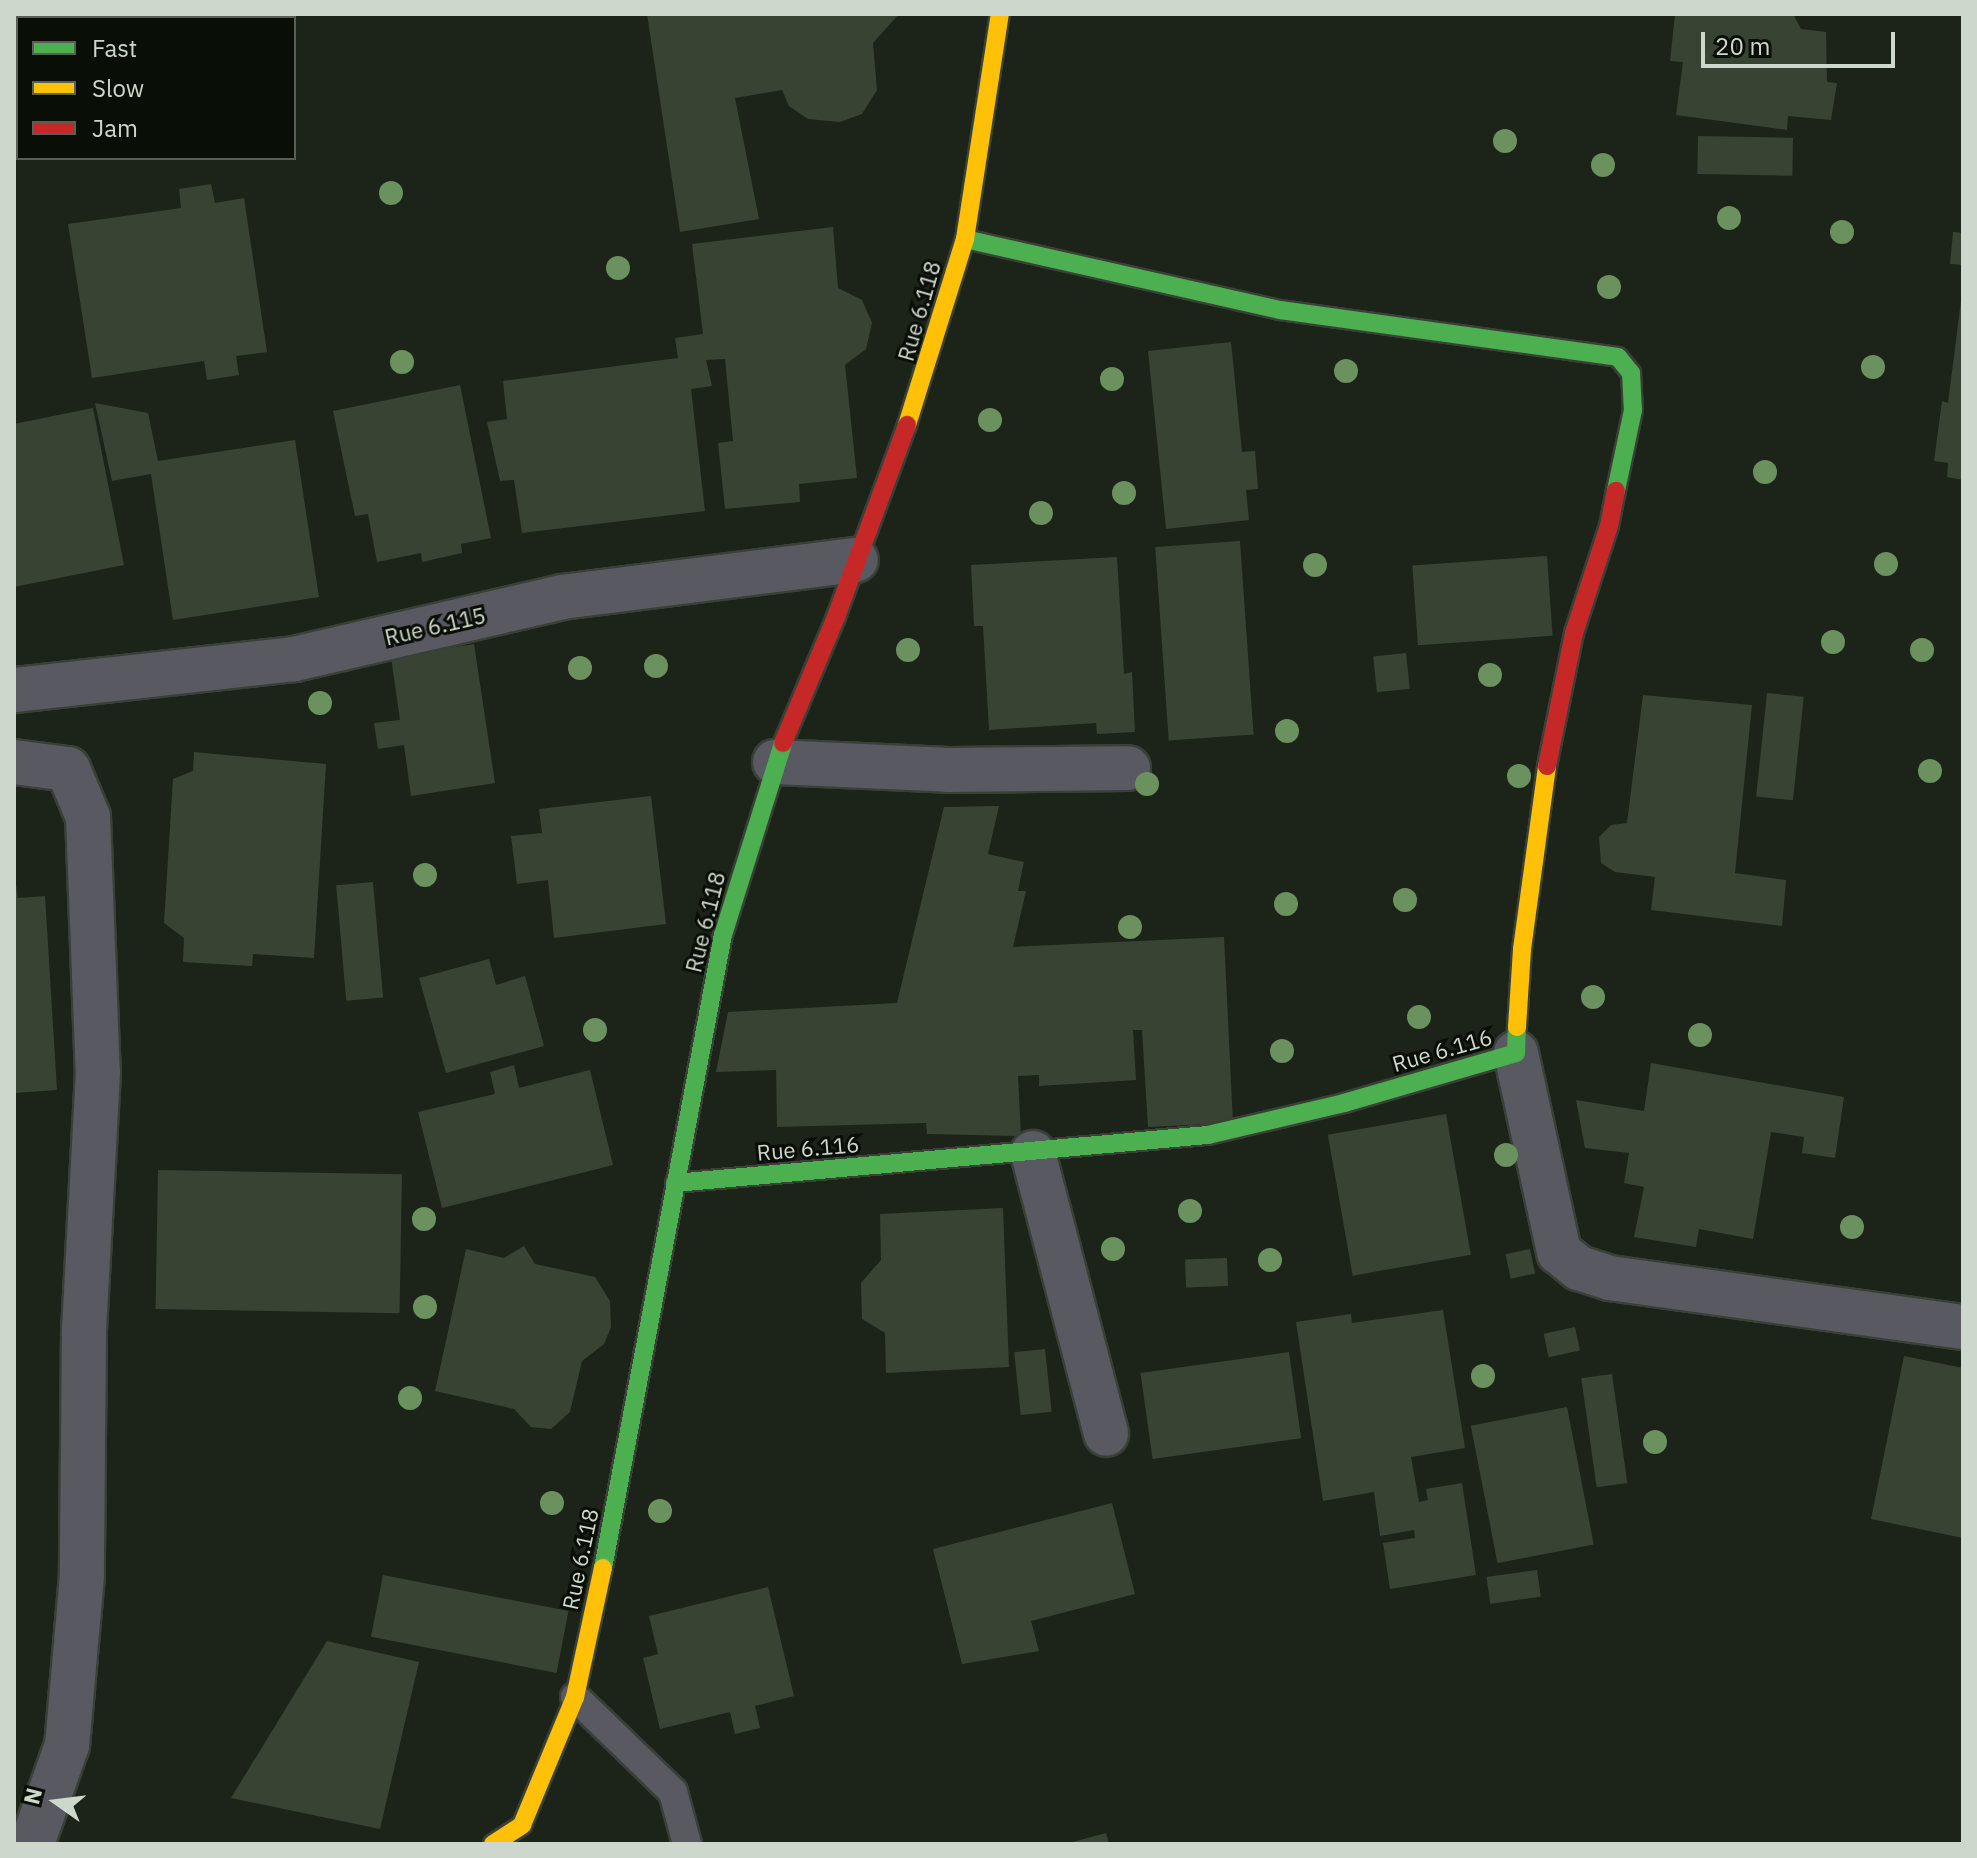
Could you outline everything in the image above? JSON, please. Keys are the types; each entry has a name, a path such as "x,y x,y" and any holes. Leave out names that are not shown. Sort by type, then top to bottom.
{"street":[{"name":"Rue 6.118","path":"493,1844 522,1825 575,1697 627,1454 723,935 775,762 921,389 965,239 1000,14"},
{"name":"Rue 6.116","path":"675,1183 1208,1135 1344,1103 1516,1053 1522,949 1547,767 1574,633 1609,526 1633,410 1631,373 1618,357 1280,310 965,239"},
{"name":"Rue 6.115","path":"14,690 294,659 562,597 856,560"},
{"path":"14,762 68,769 88,817 98,1072 84,1328 79,1606 67,1745 32,1844"},
{"path":"775,762 949,770 1128,768"},
{"path":"1516,1053 1559,1252 1579,1268 1610,1278 1963,1327"},
{"path":"1033,1153 1106,1434"}],"lane":[{"path":"575,1697 673,1792 687,1844"}],"building":[{"path":"647,14 899,14 873,43 877,90 862,114 840,122 808,119 789,106 782,90 735,98 759,219 680,232"},
{"path":"1675,14 1793,14 1801,29 1826,32 1827,82 1837,83 1831,120 1788,116 1787,130 1676,115 1683,62 1670,61"},
{"path":"1698,136 1793,138 1792,176 1697,174"},
{"path":"211,184 215,203 244,198 267,352 236,356 239,375 207,380 204,361 92,378 68,224 181,208 179,189"},
{"path":"833,227 838,288 862,300 872,323 866,349 845,365 857,478 799,484 800,502 725,509 718,443 733,441 725,359 706,360 712,386 691,389 705,511 522,533 514,480 500,481 487,422 507,419 503,381 678,358 675,338 703,334 692,244"},
{"path":"1953,232 1963,233 1963,265 1950,264"},
{"path":"1961,301 1963,480 1947,477 1948,463 1934,461 1942,401 1948,403"},
{"path":"1231,342 1242,452 1255,451 1258,489 1246,490 1249,520 1166,529 1148,351"},
{"path":"460,385 491,538 461,544 462,553 422,562 421,553 377,562 368,514 355,516 333,411"},
{"path":"95,403 148,413 158,461 295,440 319,597 173,620 151,474 112,481"},
{"path":"93,408 124,565 14,587 14,424"},
{"path":"1240,541 1254,735 1169,740 1155,547"},
{"path":"1547,556 1553,636 1418,645 1412,565"},
{"path":"1117,557 1124,674 1132,672 1135,732 1097,734 1096,723 989,730 983,626 974,626 971,565"},
{"path":"474,644 495,783 411,796 404,745 378,749 374,723 400,720 391,657"},
{"path":"1406,653 1410,689 1377,692 1373,656"},
{"path":"1767,693 1804,697 1793,800 1756,796"},
{"path":"1643,695 1752,705 1735,873 1786,880 1782,926 1651,910 1655,877 1615,872 1601,863 1599,837 1611,825 1627,823"},
{"path":"194,752 326,764 314,958 253,954 252,966 183,962 184,938 164,923 173,779 193,771"},
{"path":"651,796 666,924 554,938 548,880 517,884 511,836 542,833 539,809"},
{"path":"999,806 988,854 1024,862 1018,891 1026,891 1013,947 1224,937 1233,1123 1148,1127 1142,1030 1133,1030 1136,1080 1039,1086 1039,1075 1018,1076 1021,1136 927,1134 926,1123 777,1127 776,1070 716,1072 728,1012 897,1003 944,807"},
{"path":"14,872 18,898 45,896 57,1090 14,1093"},
{"path":"373,882 383,998 346,1001 336,885"},
{"path":"489,959 496,985 525,976 544,1046 446,1073 419,978"},
{"path":"1651,1063 1844,1097 1835,1158 1802,1153 1804,1137 1771,1132 1753,1239 1699,1229 1696,1247 1634,1237 1644,1187 1624,1183 1629,1153 1585,1148 1576,1100 1644,1111"},
{"path":"514,1065 519,1088 590,1070 613,1165 442,1208 418,1112 495,1094 490,1072"},
{"path":"1446,1114 1471,1255 1353,1276 1328,1135"},
{"path":"158,1170 402,1174 400,1313 156,1309"},
{"path":"1003,1208 1009,1367 886,1373 885,1333 862,1319 861,1283 881,1260 880,1214"},
{"path":"524,1246 535,1264 595,1277 610,1301 611,1327 604,1344 582,1361 570,1412 551,1429 531,1427 514,1409 435,1391 466,1249 504,1258"},
{"path":"1530,1249 1535,1273 1511,1279 1506,1254"},
{"path":"1227,1258 1228,1286 1186,1287 1185,1259"},
{"path":"1443,1310 1465,1448 1411,1457 1419,1502 1428,1500 1426,1489 1462,1483 1476,1575 1390,1589 1383,1543 1415,1538 1414,1530 1380,1536 1374,1492 1323,1501 1296,1322 1351,1314 1352,1323"},
{"path":"1575,1327 1580,1350 1549,1357 1544,1334"},
{"path":"1045,1349 1052,1412 1021,1415 1014,1352"},
{"path":"1289,1352 1301,1438 1153,1459 1140,1373"},
{"path":"1904,1356 1963,1368 1963,1538 1871,1519"},
{"path":"1612,1374 1627,1483 1597,1487 1581,1378"},
{"path":"1567,1407 1594,1544 1498,1563 1471,1426"},
{"path":"1112,1503 1135,1594 1031,1621 1039,1651 962,1664 933,1549"},
{"path":"1537,1570 1541,1597 1490,1604 1486,1577"},
{"path":"383,1575 569,1611 557,1673 371,1637"},
{"path":"768,1587 794,1696 755,1706 760,1728 735,1734 730,1712 660,1729 643,1658 658,1654 649,1616"},
{"path":"327,1641 419,1662 380,1829 231,1798"},
{"path":"1106,1833 1109,1844 1069,1844 1069,1843"}],"traffic: fast":[{"path":"965,239 1280,310 1618,357 1631,373 1633,410 1616,491"},
{"path":"603,1568 723,935 783,743"},
{"path":"675,1183 1208,1135 1344,1103 1516,1053 1517,1027"}],"traffic: slow":[{"path":"907,425 965,239 1000,14"},
{"path":"1517,1027 1522,949 1547,766"},
{"path":"493,1844 522,1825 575,1697 603,1568"}],"traffic: jam":[{"path":"783,743 836,617 907,425"},
{"path":"1547,766 1574,633 1609,526 1616,491"}]}
